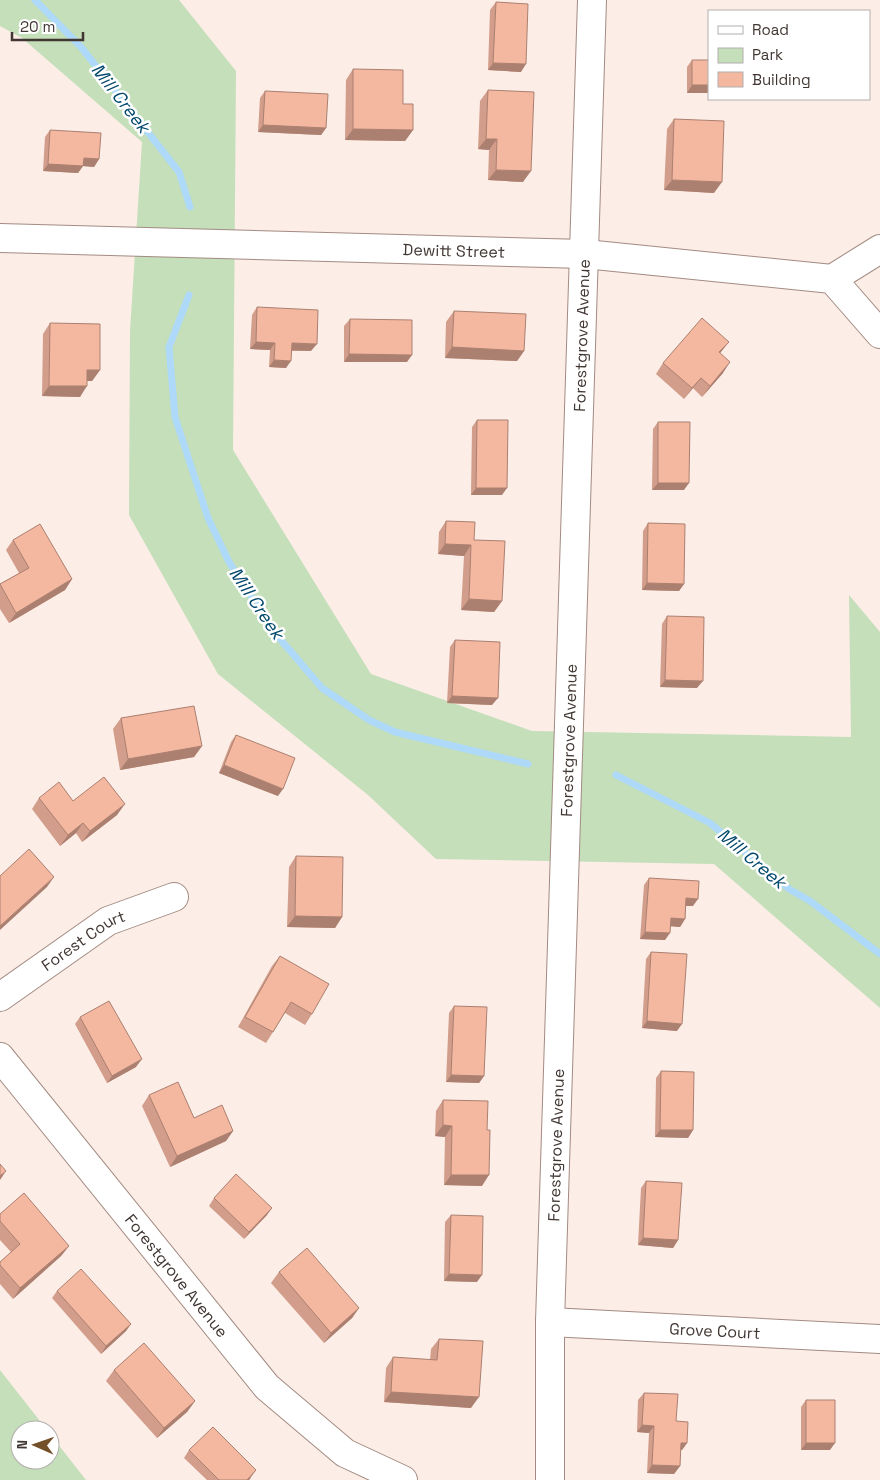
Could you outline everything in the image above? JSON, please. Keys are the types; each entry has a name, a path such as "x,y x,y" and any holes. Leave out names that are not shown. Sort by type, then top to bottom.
{"street":[{"name":"Forestgrove Avenue","path":"550,1480 550,1322 592,0"},
{"name":"Dewitt Street","path":"0,238 585,254 832,279"},
{"path":"880,249 832,279 880,334"},
{"name":"Forest Court","path":"0,996 108,921 174,897"},
{"name":"Forestgrove Avenue","path":"0,1058 267,1387 345,1453 403,1480"},
{"name":"Grove Court","path":"550,1322 880,1339"}],"green space":[{"path":"0,0 179,0 236,71 233,450 371,674 532,731 851,737 849,595 880,632 880,1008 714,864 436,859 368,795 218,674 129,515 130,331 142,142 22,38 0,26"},
{"path":"0,1370 39,1420 10,1420 10,1470 60,1470 60,1447 86,1480 0,1480"}],"building":[{"path":"496,2 528,4 526,64 493,63"},
{"path":"692,60 708,60 708,85 692,85"},
{"path":"353,69 403,70 403,104 413,104 413,130 353,129"},
{"path":"488,90 534,92 531,171 496,170 497,139 486,139"},
{"path":"265,91 328,94 326,128 263,125"},
{"path":"674,119 724,121 722,182 672,180"},
{"path":"50,130 101,133 99,159 84,158 83,166 48,164"},
{"path":"257,307 318,310 317,344 292,343 291,361 274,360 275,343 256,342"},
{"path":"454,311 526,314 524,351 452,347"},
{"path":"702,318 729,342 719,352 730,362 710,386 701,378 692,388 663,363"},
{"path":"350,319 412,320 412,355 349,354"},
{"path":"50,323 100,324 100,370 87,370 87,386 49,386"},
{"path":"477,420 508,420 507,488 476,488"},
{"path":"658,422 690,422 689,483 658,483"},
{"path":"446,521 475,522 474,540 505,541 502,601 469,599 471,545 445,544"},
{"path":"648,523 685,524 684,584 647,583"},
{"path":"40,524 72,579 16,613 0,584 29,568 13,540"},
{"path":"667,616 704,617 703,681 665,680"},
{"path":"455,640 500,642 498,698 452,696"},
{"path":"194,706 202,746 128,759 121,718"},
{"path":"236,735 295,758 283,789 224,765"},
{"path":"104,777 125,804 90,831 83,823 68,835 39,798 59,782 73,801"},
{"path":"29,849 54,877 0,926 0,876"},
{"path":"296,856 343,857 342,917 295,916"},
{"path":"649,878 699,881 698,899 686,898 685,919 671,918 670,933 645,932"},
{"path":"651,952 687,954 682,1024 647,1021"},
{"path":"280,956 329,984 312,1014 291,1002 273,1032 245,1017"},
{"path":"109,1001 142,1059 112,1076 80,1017"},
{"path":"454,1006 487,1007 484,1076 451,1075"},
{"path":"661,1071 694,1072 693,1130 660,1130"},
{"path":"178,1082 194,1118 222,1105 233,1131 177,1156 149,1095"},
{"path":"443,1100 488,1101 487,1130 490,1130 489,1175 451,1175 452,1126 443,1125"},
{"path":"0,1164 6,1171 0,1176"},
{"path":"236,1174 272,1208 249,1232 214,1198"},
{"path":"646,1181 682,1183 678,1240 643,1238"},
{"path":"24,1193 69,1246 20,1288 0,1265 0,1262 20,1244 0,1221 0,1214"},
{"path":"451,1215 483,1216 482,1275 449,1274"},
{"path":"307,1248 359,1308 331,1333 279,1272"},
{"path":"81,1269 131,1324 106,1346 57,1291"},
{"path":"439,1339 483,1341 479,1397 391,1392 393,1357 437,1360"},
{"path":"144,1343 195,1401 164,1428 114,1370"},
{"path":"644,1393 678,1394 676,1421 688,1422 687,1443 681,1443 680,1466 652,1465 654,1426 642,1425"},
{"path":"806,1400 835,1400 835,1443 806,1443"},
{"path":"213,1427 256,1470 247,1480 219,1480 189,1450"}],"waterway":[{"name":"Mill Creek","path":"35,0 81,47 179,172 190,207"},
{"name":"Mill Creek","path":"189,295 169,347 175,417 208,518 229,562 274,632 322,688 369,720 395,732 528,764"},
{"name":"Mill Creek","path":"616,775 710,823 789,889 810,901 880,954"}]}
